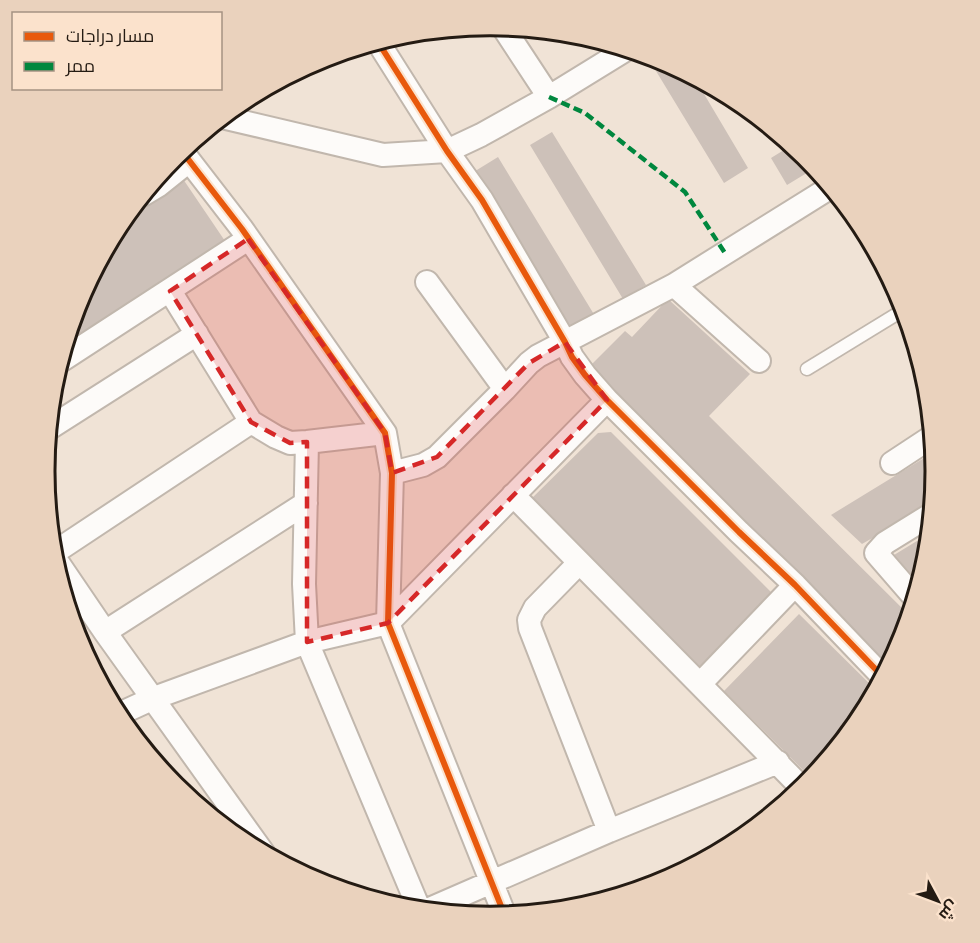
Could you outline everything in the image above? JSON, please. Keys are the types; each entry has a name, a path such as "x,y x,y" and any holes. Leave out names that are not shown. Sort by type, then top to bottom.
{"street":[{"path":"509,37 549,97"},
{"path":"383,50 447,151 482,200 578,366 607,400 795,585 877,671"},
{"path":"234,120 383,155 447,151 549,97 617,55"},
{"path":"187,159 242,229 385,433 392,473 388,623 501,907"},
{"path":"392,473 423,465 437,457 537,356 674,285 824,192"},
{"path":"71,352 170,291 248,239"},
{"path":"427,282 505,389"},
{"path":"674,285 759,361"},
{"path":"170,291 251,422 290,443 385,433"},
{"path":"57,423 197,334"},
{"path":"127,711 154,698 307,642 388,623 607,400"},
{"path":"62,548 251,422"},
{"path":"307,442 304,584 307,642 416,901"},
{"path":"892,464 925,442"},
{"path":"513,495 796,781"},
{"path":"105,632 306,503"},
{"path":"909,591 876,553 885,543 923,520"},
{"path":"579,563 535,608 529,620 609,831"},
{"path":"700,684 795,585"},
{"path":"74,598 105,632 251,836"},
{"path":"441,904 609,831 778,762"}],"lane":[{"path":"807,369 895,314"}],"highlighted area":[{"path":"248,239 385,433 392,473 437,457 529,363 565,342 607,400 388,623 307,642 307,442 290,443 251,422 170,291"}],"building":[{"path":"658,70 702,91 748,168 724,183 656,71"},
{"path":"552,132 646,285 623,299 530,145"},
{"path":"784,150 807,173 787,185 771,158"},
{"path":"498,157 595,316 570,332 472,173"},
{"path":"183,179 225,241 75,341 99,279 144,206"},
{"path":"668,299 750,374 709,416 903,609 881,664 587,369 625,331 632,337"},
{"path":"611,432 776,597 699,674 527,503 598,433"},
{"path":"925,457 924,508 862,544 831,515"},
{"path":"920,539 913,576 894,555"},
{"path":"799,614 870,684 836,737 805,772 724,691"}],"marked path":[{"path":"549,97 585,113 685,192 725,253"}],"cycle path":[{"path":"383,50 447,151 482,200 572,357 585,375 607,400 795,585 877,671"},
{"path":"188,159 242,229 385,433 392,473 388,623 501,907"}]}
